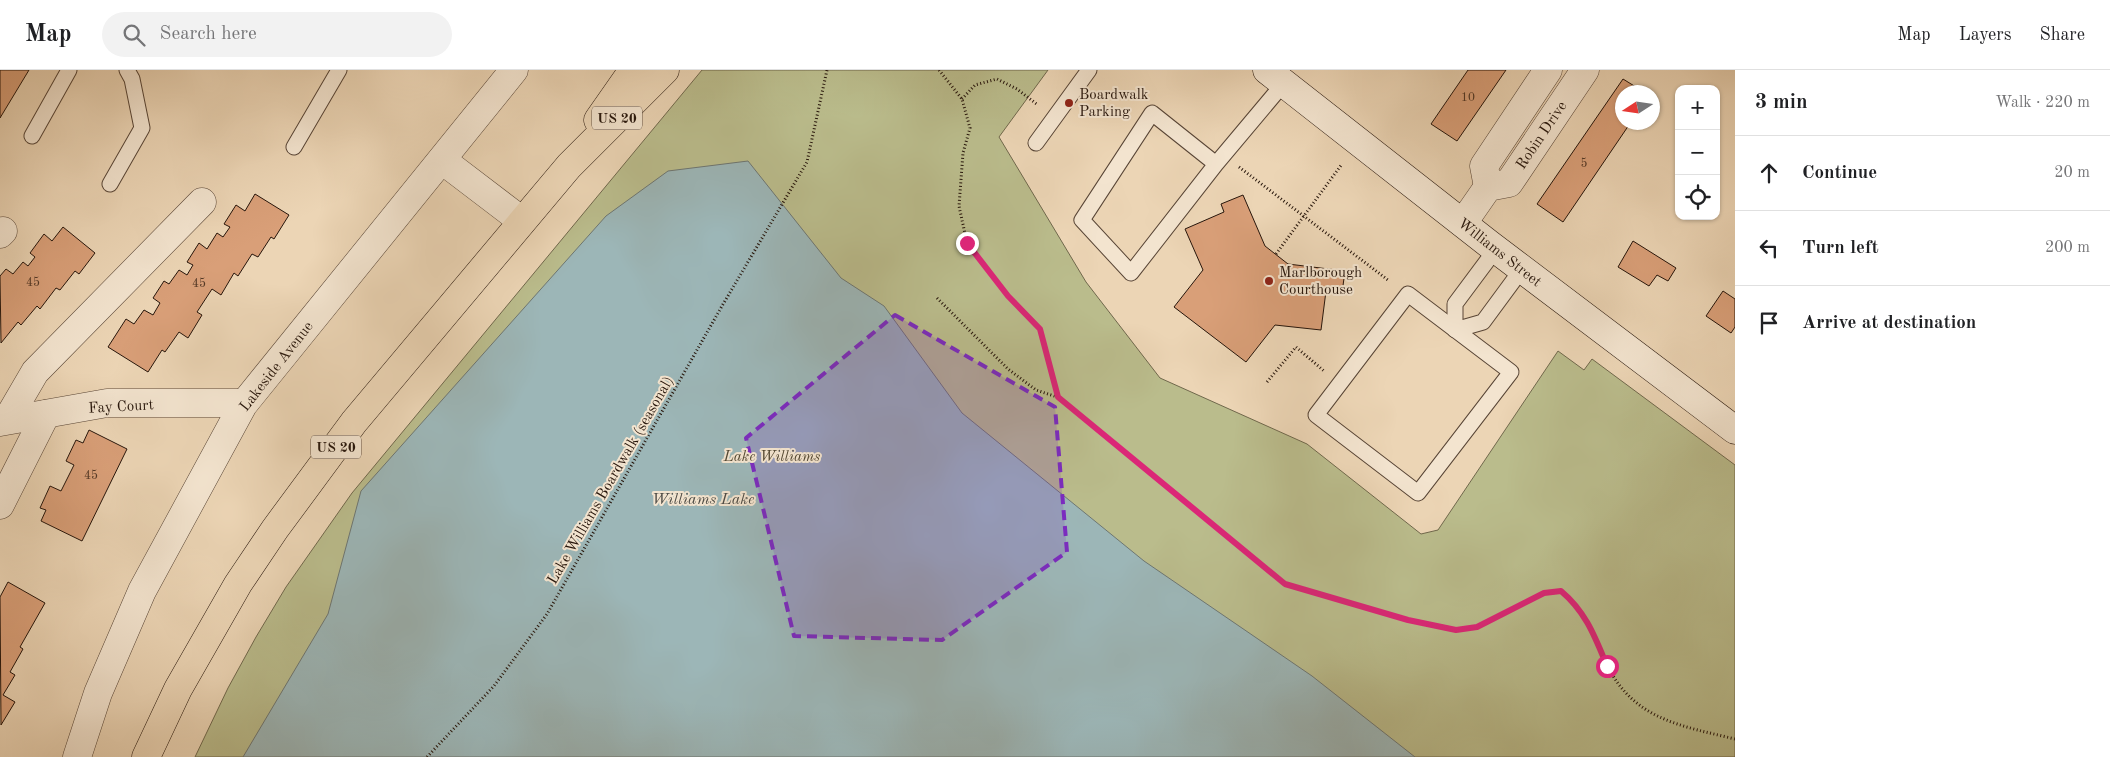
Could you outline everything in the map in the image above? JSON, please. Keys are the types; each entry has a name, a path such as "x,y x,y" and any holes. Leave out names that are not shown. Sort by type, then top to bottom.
{"main road":[{"name":"US 20","path":"568,166 633,70"},
{"name":"US 20","path":"146,757 207,636 275,529 354,422 568,166 665,70"}],"street":[{"name":"Lakeside Avenue","path":"77,757 98,693 142,591 244,403 514,70"},
{"name":"Robin Drive","path":"1548,70 1484,166 1488,186 1509,183 1586,70"},
{"name":"Williams Street","path":"1275,77 1462,223 1735,430"},
{"path":"442,160 522,221"},
{"path":"1462,223 1488,186"},
{"path":"4,421 35,372 202,202"},
{"name":"Fay Court","path":"4,421 107,403 244,403"},
{"path":"0,505 46,414"}],"lane":[{"path":"32,136 69,70"},
{"path":"110,184 142,128 132,79 127,70"},
{"path":"294,147 339,70"},
{"path":"1036,143 1089,70"},
{"path":"1219,160 1152,113 1082,220 1131,273 1219,160 1275,77"},
{"path":"1456,330 1455,304 1496,249"},
{"path":"1456,330 1483,322 1522,269"},
{"path":"1408,294 1456,330 1511,372 1418,493 1316,415 1408,294"}],"path":[{"name":"Lake Williams Boardwalk (seasonal)","path":"427,757 494,686 547,614 722,306 807,162 827,70"},
{"path":"939,70 962,99 970,128 963,153 960,206 967,243 1008,296 1040,329 1058,397"},
{"path":"962,99 975,85 997,80 1017,89 1054,118"},
{"path":"1219,160 1303,216 1388,280"},
{"path":"1276,254 1342,164"},
{"path":"937,298 1008,369 1036,390 1058,397 1285,584 1408,620 1456,630 1477,627 1544,593 1561,591 1575,603 1588,620 1607,666 1621,687 1644,711 1674,724 1735,739"},
{"path":"1267,382 1296,347 1324,371"}],"highlighted area":[{"path":"895,315 1055,407 1067,552 942,640 794,636 746,438"}],"green space":[{"name":"Lake Williams","path":"702,70 1048,70 999,137 1086,282 1160,378 1307,444 1421,534 1438,530 1558,351 1584,370 1592,359 1735,465 1735,757 195,757 228,688 256,637 286,587 352,493"}],"water":[{"name":"Williams Lake","path":"748,161 841,278 884,306 962,413 1144,561 1312,676 1415,757 243,757 328,614 361,491 606,216 668,171"}],"building":[{"path":"0,70 29,70 0,118"},
{"path":"1468,70 1506,70 1457,141 1431,124"},
{"path":"1623,79 1633,85 1619,85"},
{"path":"1615,91 1615,130 1626,130 1563,222 1537,204"},
{"path":"255,194 289,215 274,239 271,237 258,257 252,254 238,276 234,273 221,295 212,289 197,312 202,315 188,338 179,332 165,352 162,350 148,372 108,347 126,319 134,324 144,310 153,315 160,303 153,298 164,281 169,284 179,270 187,275 193,265 187,262 199,243 207,249 217,233 223,237 230,227 224,224 236,205 245,211"},
{"name":"Marlborough Courthouse","path":"1243,195 1265,246 1288,264 1345,271 1342,293 1326,291 1321,330 1275,325 1246,362 1174,307 1203,270 1185,229 1224,212 1221,204"},
{"path":"63,227 95,253 79,274 75,271 60,290 56,288 40,309 37,306 21,325 18,322 1,343 0,276 6,269 13,274 23,262 28,266 35,257 30,253 44,234 52,241"},
{"path":"1633,241 1676,268 1668,281 1657,275 1649,286 1618,267"},
{"path":"1723,291 1735,299 1735,327 1731,333 1706,316"},
{"path":"89,430 127,449 82,541 41,521 46,510 40,508 50,486 61,491 74,465 66,461 76,440 83,443"},
{"path":"8,582 45,603 20,647 23,649 10,672 15,675 3,695 15,702 1,725 0,597"}],"place":[{"name":"Boardwalk Parking","path":"1069,103"},
{"name":"Marlborough Courthouse","path":"1269,281"}],"route":[{"path":"967,243 1008,296 1040,329 1058,397 1285,584 1408,620 1456,630 1477,627 1544,593 1561,591 1575,603 1588,620 1607,666"}]}
